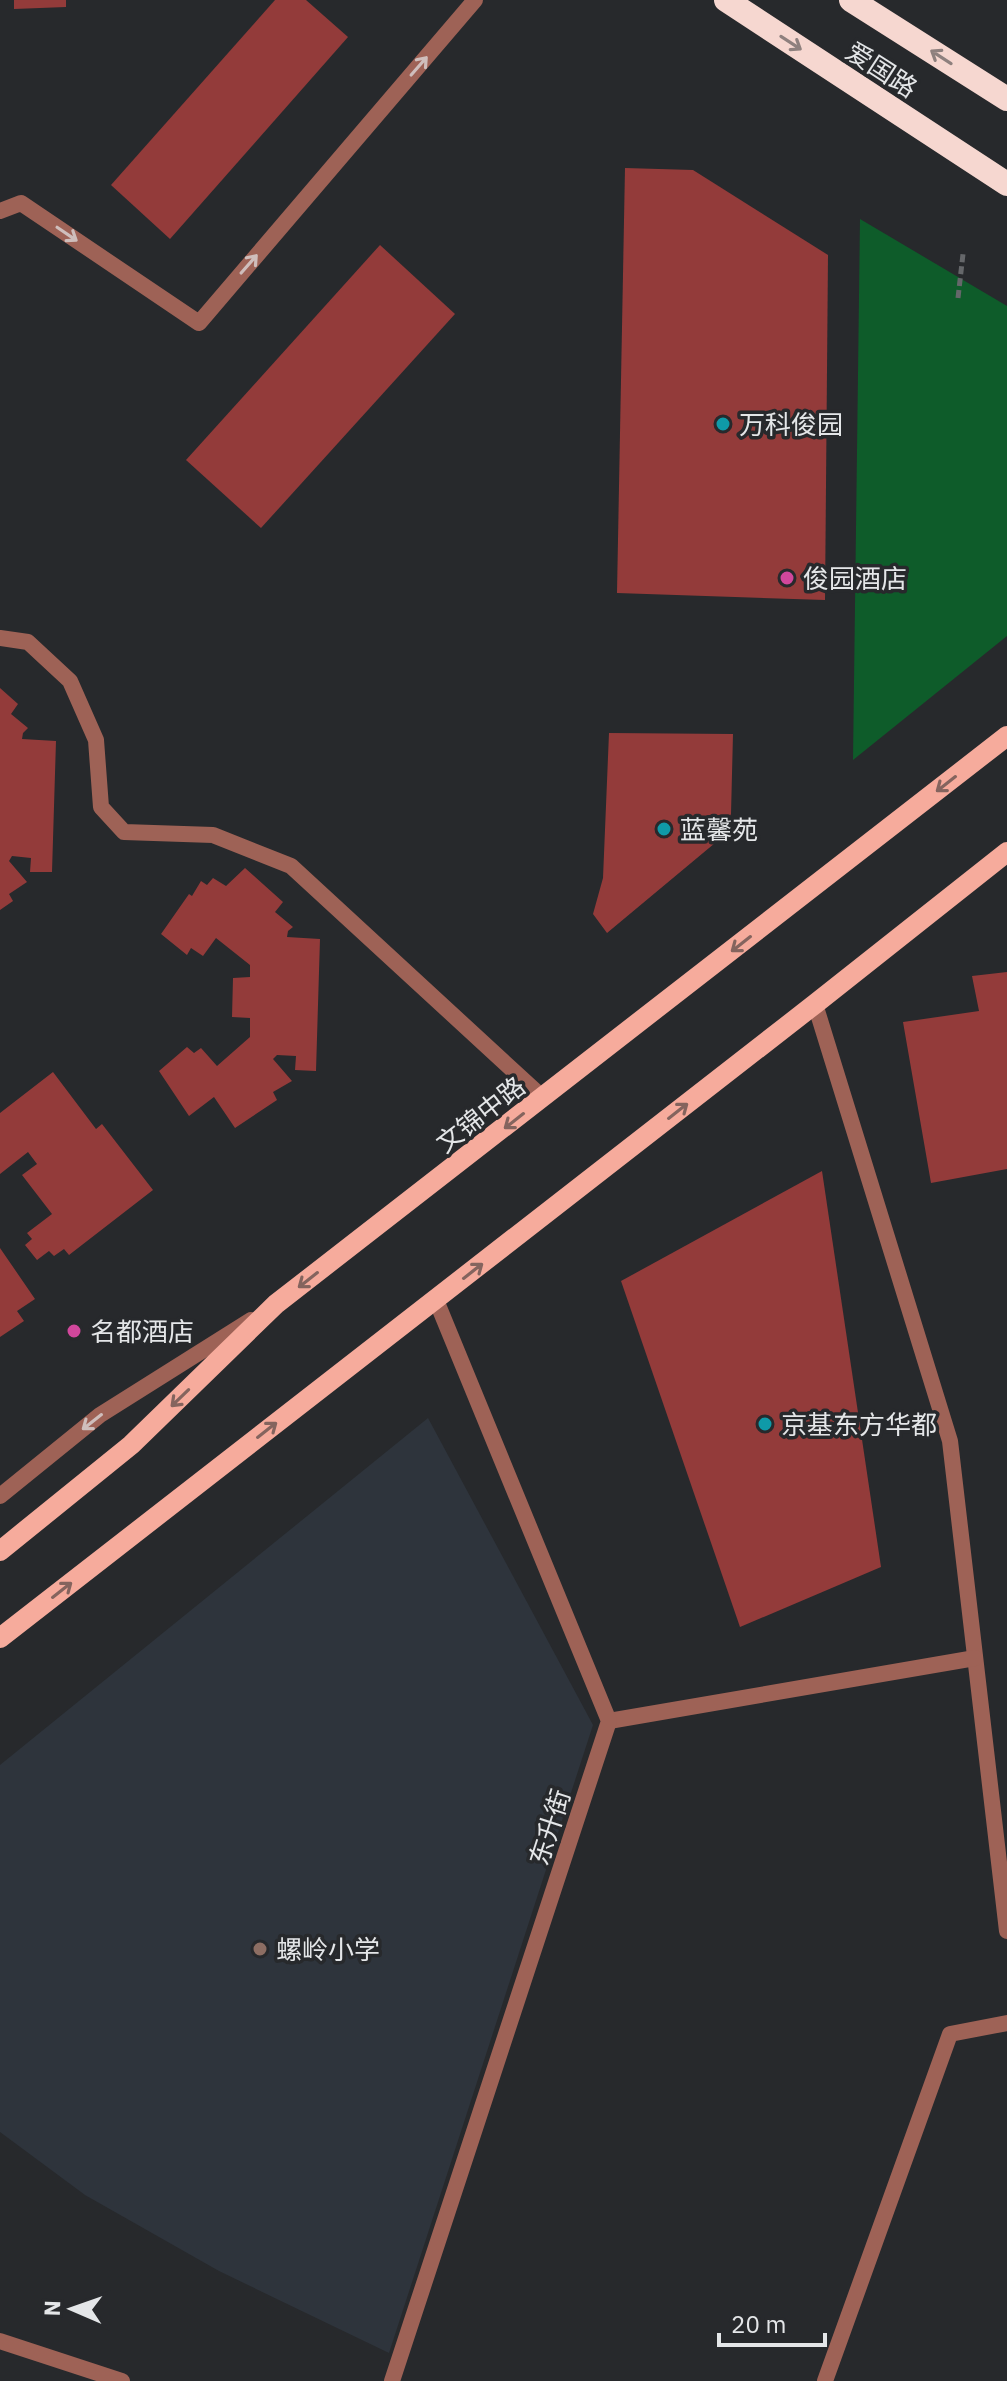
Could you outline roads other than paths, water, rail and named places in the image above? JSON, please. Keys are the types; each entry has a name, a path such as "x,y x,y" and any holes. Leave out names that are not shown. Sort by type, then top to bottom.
{"highway":[{"name":"爱国路","path":"726,0 1007,184"},
{"name":"爱国路","path":"851,0 1007,99"}],"main road":[{"name":"文锦中路","path":"0,1551 131,1445 276,1304 1007,736"},
{"path":"0,1638 1007,852"}],"street":[{"path":"0,211 21,203 199,323 475,0"},
{"path":"0,638 28,642 70,681 96,740 101,807 124,832 213,835 291,866 543,1098"},
{"path":"815,1004 950,1441 1007,1931"},
{"path":"436,1300 609,1721 975,1658"},
{"path":"0,1496 100,1415 276,1304"},
{"name":"东升街","path":"392,2381 609,1721"},
{"path":"825,2381 950,2034 1007,2023"},
{"path":"0,2341 122,2381"}],"place":[{"name":"万科俊园","path":"723,424"},
{"name":"俊园酒店","path":"787,578"},
{"name":"蓝馨苑","path":"664,829"},
{"name":"名都酒店","path":"74,1331"},
{"name":"京基东方华都","path":"765,1424"},
{"name":"螺岭小学","path":"260,1949"}]}
